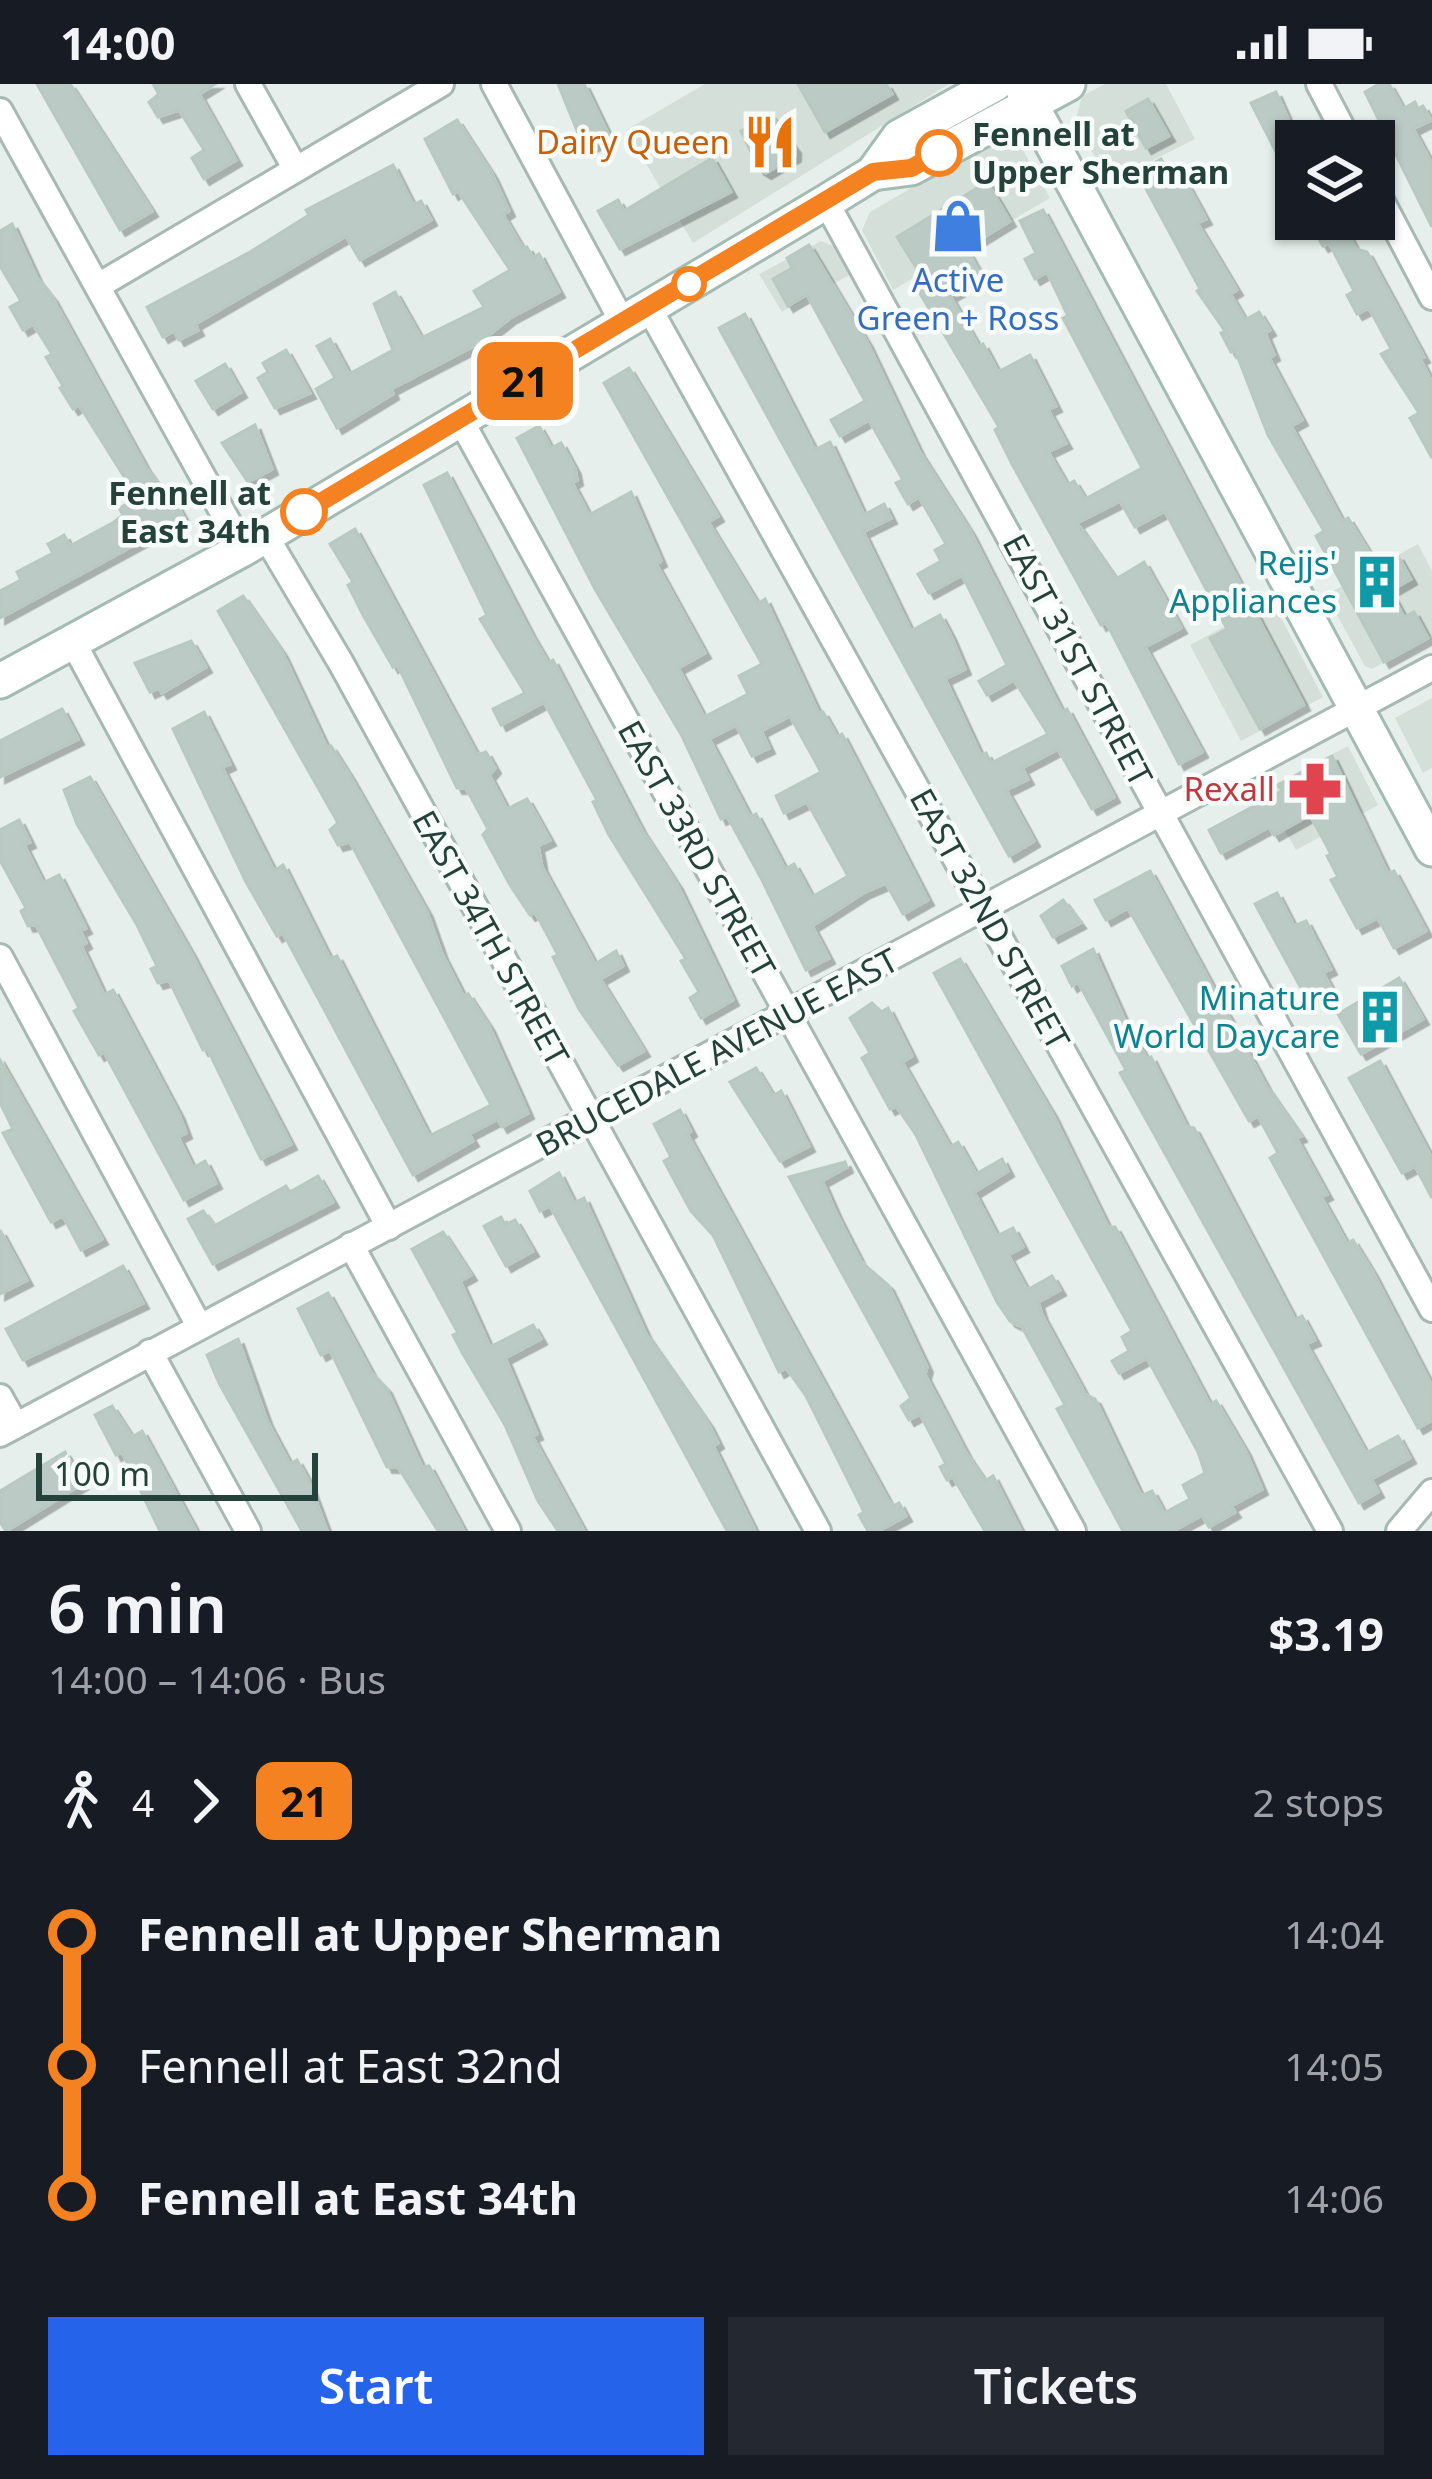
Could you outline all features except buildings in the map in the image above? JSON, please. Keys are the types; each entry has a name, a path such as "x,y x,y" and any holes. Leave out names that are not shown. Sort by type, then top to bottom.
{"main road":[{"path":"0,681 254,542 826,202 873,172 899,137 995,84"},
{"path":"873,172 911,168 1026,94 1068,84"},
{"path":"1026,94 1432,849"}],"street":[{"path":"248,84 296,168"},
{"path":"98,286 441,84"},
{"name":"EAST 32ND STREET","path":"494,84 636,315 984,908 1330,1531"},
{"path":"1319,84 1338,120"},
{"name":"EAST 34TH STREET","path":"0,111 98,286 254,542 341,662 818,1531"},
{"name":"EAST 31ST STREET","path":"826,202 1432,1309"},
{"path":"1395,227 1432,297"},
{"name":"EAST 33RD STREET","path":"460,419 1073,1531"},
{"path":"74,644 389,1227"},
{"name":"BRUCEDALE AVENUE EAST","path":"8,1429 1432,668"},
{"path":"0,957 198,1324"},
{"path":"351,1245 508,1531"},
{"path":"150,1352 248,1531"},
{"path":"0,1397 8,1429"},
{"path":"1399,1531 1432,1492"}],"shaded area":[{"path":"705,84 949,84 693,243 626,130"},
{"path":"1105,84 1166,84 1195,139 1110,182 1075,123 1082,96"},
{"path":"992,141 1019,143 1050,198 893,290 862,230 870,212"},
{"path":"821,241 836,247 851,274 782,312 759,274"},
{"path":"1418,544 1432,571 1432,636 1372,669 1365,666 1326,595"},
{"path":"1272,601 1323,697 1241,741 1190,645"},
{"path":"1432,698 1432,768 1423,773 1395,718"},
{"path":"1348,746 1378,805 1296,850 1262,791"}],"bus line":[{"name":"21","path":"304,512 873,172 911,168 939,153"}],"place":[{"name":"Dairy Queen","path":"770,142"},
{"name":"Fennell at Upper Sherman","path":"939,153"},
{"name":"Active Green + Ross","path":"958,226"},
{"name":"Fennell at East 34th","path":"304,512"},
{"name":"Rejjs' Appliances","path":"1377,582"},
{"name":"Rexall","path":"1315,789"},
{"name":"Minature World Daycare","path":"1380,1017"}]}
